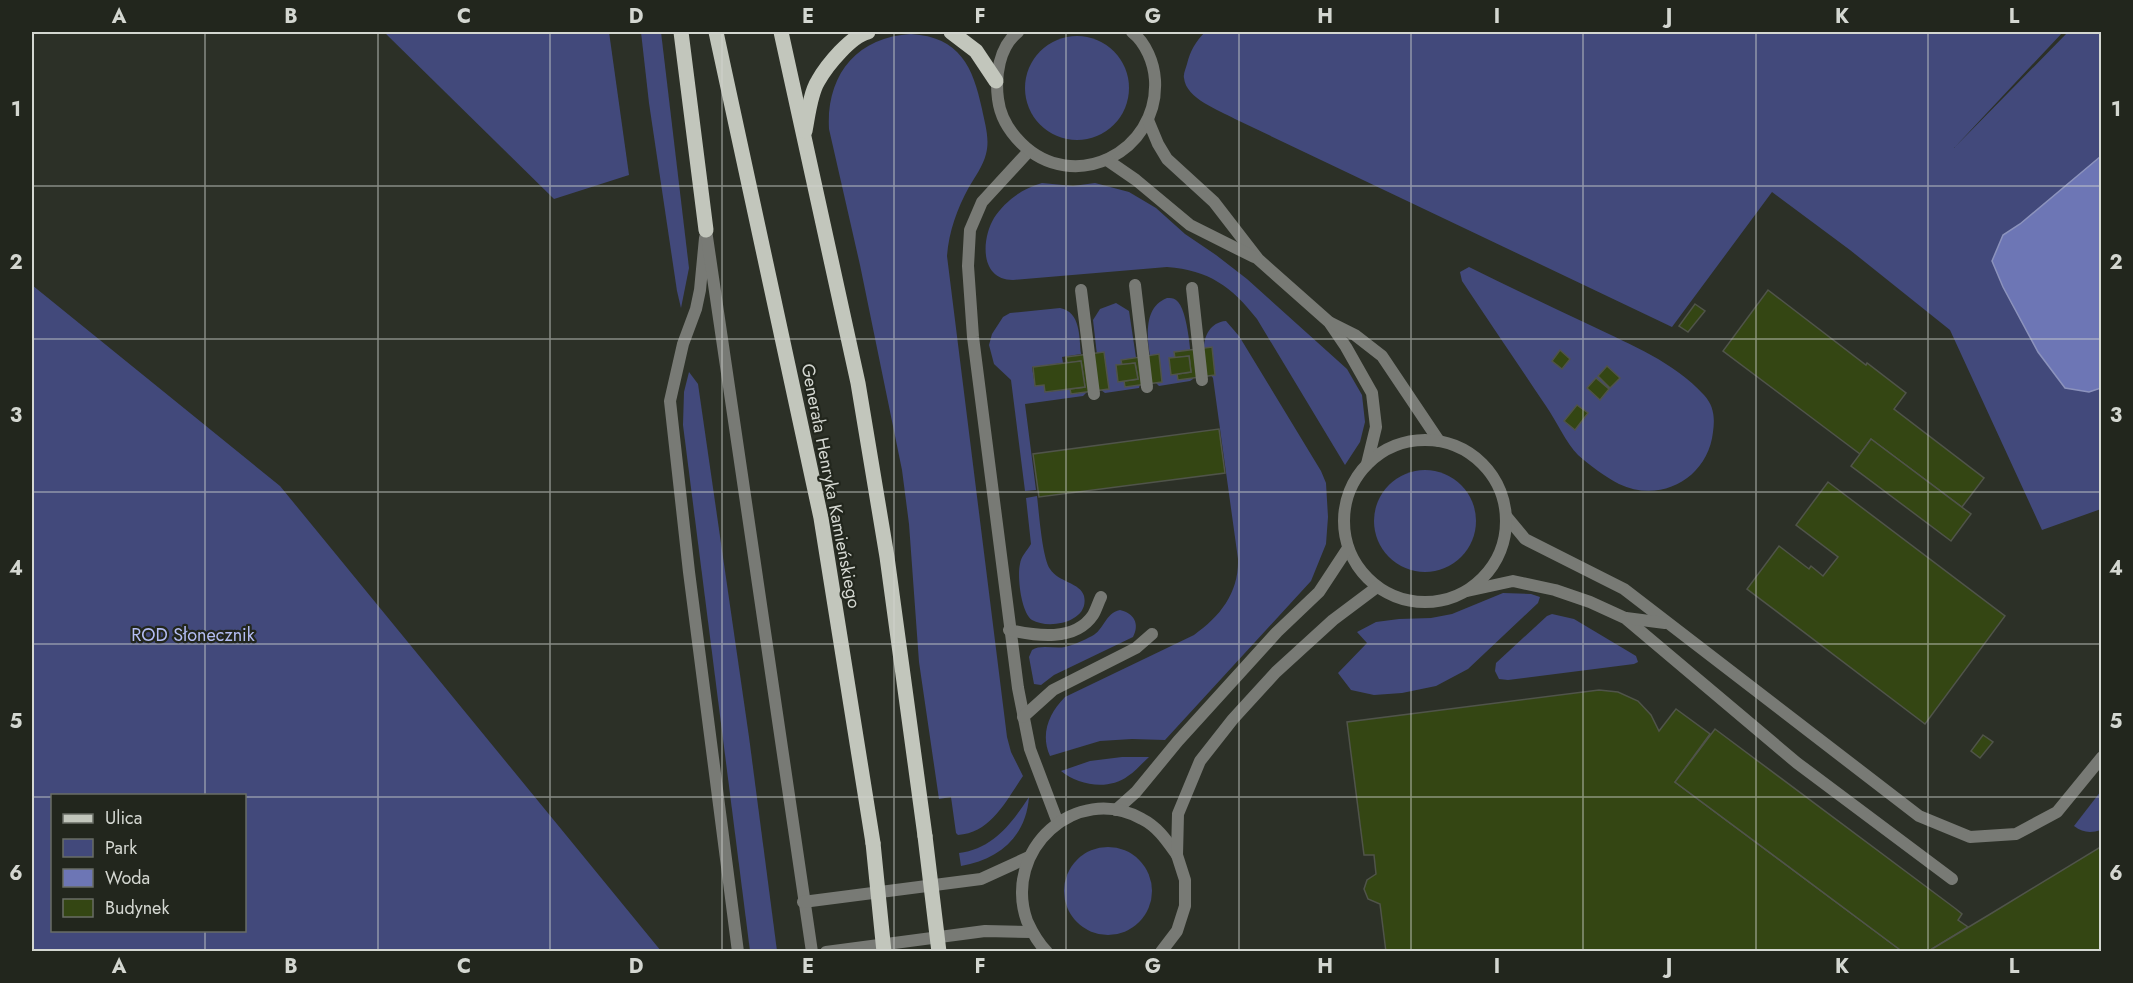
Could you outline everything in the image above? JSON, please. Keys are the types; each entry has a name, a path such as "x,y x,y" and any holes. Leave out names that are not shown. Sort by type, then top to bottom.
{"main road":[{"path":"681,32 706,230"},
{"name":"Generała Henryka Kamieńskiego","path":"716,32 821,518 873,843 884,951"},
{"path":"781,32 858,383 887,556 939,951"},
{"path":"803,137 817,82 847,46 860,34 868,32"},
{"path":"951,32 976,51 996,81"}],"street":[{"path":"1018,32 1002,57 996,81 999,108 1011,133 1029,151 1054,164 1080,166 1107,160 1124,150 1137,137 1148,120 1155,93 1154,72 1148,53 1132,32"},
{"path":"1148,120 1167,159 1214,202 1258,259 1329,322 1360,369 1371,393 1376,427 1367,464"},
{"path":"1029,151 982,202 970,230 968,266 974,337 1009,630 1023,717 1030,749 1058,823"},
{"path":"1107,160 1136,180 1190,225 1258,259"},
{"path":"706,230 812,951"},
{"path":"706,230 700,290 696,309 683,344 670,401 689,572 738,951"},
{"path":"1135,285 1148,387"},
{"path":"1192,288 1202,380"},
{"path":"1081,290 1094,394"},
{"path":"1329,322 1355,335 1382,356 1439,441"},
{"path":"1467,591 1484,577 1497,559 1504,538 1506,516 1500,490 1485,467 1464,450 1439,441 1413,441 1388,449 1367,464 1356,478 1349,492 1345,511 1344,530 1348,549 1360,570 1377,587 1399,598 1422,603 1446,600 1467,591 1513,581 1555,590 1590,602 1625,618 1797,763 1952,879"},
{"path":"1506,516 1525,539 1624,589 1918,816 1970,837 2016,834 2057,812 2102,757"},
{"path":"1116,810 1136,792 1178,741 1277,632 1319,592 1348,549"},
{"path":"1161,951 1177,931 1185,906 1185,880 1178,855 1178,814 1200,761 1233,719 1276,672 1333,620 1377,587"},
{"path":"1009,630 1034,636 1074,631 1092,616 1101,597"},
{"path":"1625,618 1667,623"},
{"path":"1023,717 1053,690 1136,648 1152,634"},
{"path":"1047,951 1031,932 1023,908 1022,882 1029,857 1041,838 1058,823 1076,814 1096,809 1116,810 1141,818 1162,834 1178,855"},
{"path":"803,902 981,879 1029,857"},
{"path":"826,951 985,932 1031,932"}],"green space":[{"path":"384,32 609,32 629,175 554,199"},
{"path":"641,32 661,32 689,268 681,308 649,103"},
{"path":"1205,32 2063,32 1954,148 2068,32 2101,32 2101,509 2042,530 1950,330 1850,250 1772,192 1672,327 1204,103 1186,85 1184,73 1196,43"},
{"path":"911,34 942,41 962,57 974,80 987,137 985,158 954,220 947,256 1007,737 1011,752 1023,776 1004,805 989,822 970,833 958,835 951,797 939,799 919,662 909,524 902,470 860,265 829,129 829,110 833,92 839,76 848,63 860,51 875,43"},
{"path":"1077,36 1097,40 1106,45 1120,59 1125,68 1129,88 1125,108 1120,117 1106,131 1097,136 1077,140 1057,136 1048,131 1034,117 1029,108 1025,88 1029,68 1034,59 1048,45 1057,40"},
{"path":"1042,183 1073,186 1095,183 1129,192 1156,208 1185,234 1247,279 1347,369 1362,395 1365,422 1360,442 1345,465 1257,319 1229,289 1218,282 1195,272 1167,267 1013,280 1002,278 994,273 986,257 986,247 994,218 1015,196"},
{"path":"1469,267 1637,347 1692,383 1710,403 1714,422 1709,448 1702,462 1692,474 1680,483 1666,488 1651,491 1635,489 1619,484 1578,455 1462,281 1460,272"},
{"name":"ROD Słonecznik","path":"32,285 280,486 661,951 32,951"},
{"path":"1167,298 1176,300 1184,314 1189,336 1193,379 1159,386 1155,382 1149,348 1149,323 1151,313 1157,304"},
{"path":"1116,303 1129,311 1140,384 1139,388 1105,393 1101,390 1093,320 1100,309"},
{"path":"1060,308 1072,314 1078,326 1081,354 1062,357 1063,363 1032,367 1035,386 1044,385 1045,392 1070,389 1072,394 1087,392 1083,396 1025,404 1036,490 1025,491 1011,380 994,364 989,345 992,334 1003,317 1010,313"},
{"path":"1226,321 1239,336 1321,471 1326,483 1328,517 1326,544 1311,581 1165,740 1100,741 1050,756 1046,740 1048,724 1054,710 1065,697 1194,635 1212,620 1232,593 1238,571 1238,559 1213,378 1205,363 1204,353 1206,336 1211,328 1217,323"},
{"path":"689,372 698,384 777,951 750,951 683,425 684,392"},
{"path":"1425,470 1445,474 1461,485 1472,501 1476,521 1472,541 1461,557 1445,568 1425,572 1405,568 1389,557 1378,541 1374,521 1378,501 1389,485 1405,474"},
{"path":"1037,496 1047,563 1058,577 1079,588 1084,596 1081,612 1075,618 1058,624 1039,623 1032,620 1025,610 1021,594 1020,564 1031,544 1026,498"},
{"path":"1503,593 1531,594 1540,597 1538,603 1468,669 1436,686 1402,693 1374,695 1351,690 1338,673 1367,643 1357,632 1376,622 1452,614"},
{"path":"1120,610 1132,616 1136,624 1133,637 1054,675 1041,685 1034,684 1029,657 1032,650 1039,647 1065,647 1082,641 1096,633 1111,614"},
{"path":"1552,614 1574,619 1636,656 1638,662 1508,680 1499,679 1495,671 1496,663"},
{"path":"1122,757 1149,757 1131,774 1111,784 1084,783 1061,771 1090,761"},
{"path":"2101,791 2101,830 2087,832 2074,826"},
{"path":"1029,797 1022,824 1008,844 987,858 961,866 959,853 971,851 992,840 1016,816"},
{"path":"1108,847 1133,854 1145,866 1152,891 1145,916 1133,928 1108,935 1083,928 1071,916 1064,891 1071,866 1083,854"}],"water":[{"path":"2101,156 2101,388 2089,392 2065,388 2038,352 2003,287 1992,261 2003,235 2020,224"}],"building":[{"path":"1768,290 1906,393 1894,409 1984,478 1962,507 1871,439 1860,454 1723,351"},
{"path":"1695,304 1705,311 1688,332 1679,326"},
{"path":"1212,347 1215,375 1178,380 1177,374 1191,372 1189,356 1175,358 1174,352"},
{"path":"1560,350 1570,359 1562,369 1552,361"},
{"path":"1104,352 1109,389 1071,394 1070,389 1085,387 1081,361 1067,363 1066,357"},
{"path":"1159,354 1162,382 1125,387 1124,381 1138,379 1135,363 1122,365 1121,360"},
{"path":"1189,356 1191,372 1171,375 1169,358"},
{"path":"1081,361 1085,387 1045,392 1044,385 1035,386 1033,367"},
{"path":"1135,363 1138,379 1118,382 1116,365"},
{"path":"1607,366 1620,378 1610,388 1598,376"},
{"path":"1596,378 1609,389 1600,400 1587,388"},
{"path":"1577,405 1588,413 1575,430 1564,421"},
{"path":"1219,429 1225,473 1039,497 1033,454"},
{"path":"1871,439 1971,514 1951,541 1851,466"},
{"path":"1828,482 2005,616 1925,724 1747,589 1779,546 1809,569 1811,566 1823,576 1838,557 1796,525"},
{"path":"1599,690 1618,692 1638,701 1651,715 1659,731 1676,709 1710,734 1675,782 1903,952 1386,952 1380,904 1368,899 1364,889 1367,880 1376,874 1374,855 1364,855 1347,722"},
{"path":"1715,729 1956,909 1962,914 1958,920 1968,927 1927,952 1903,952 1675,782"},
{"path":"1983,735 1993,742 1980,758 1971,751"},
{"path":"2102,846 2102,952 1927,952 1992,913"}]}
